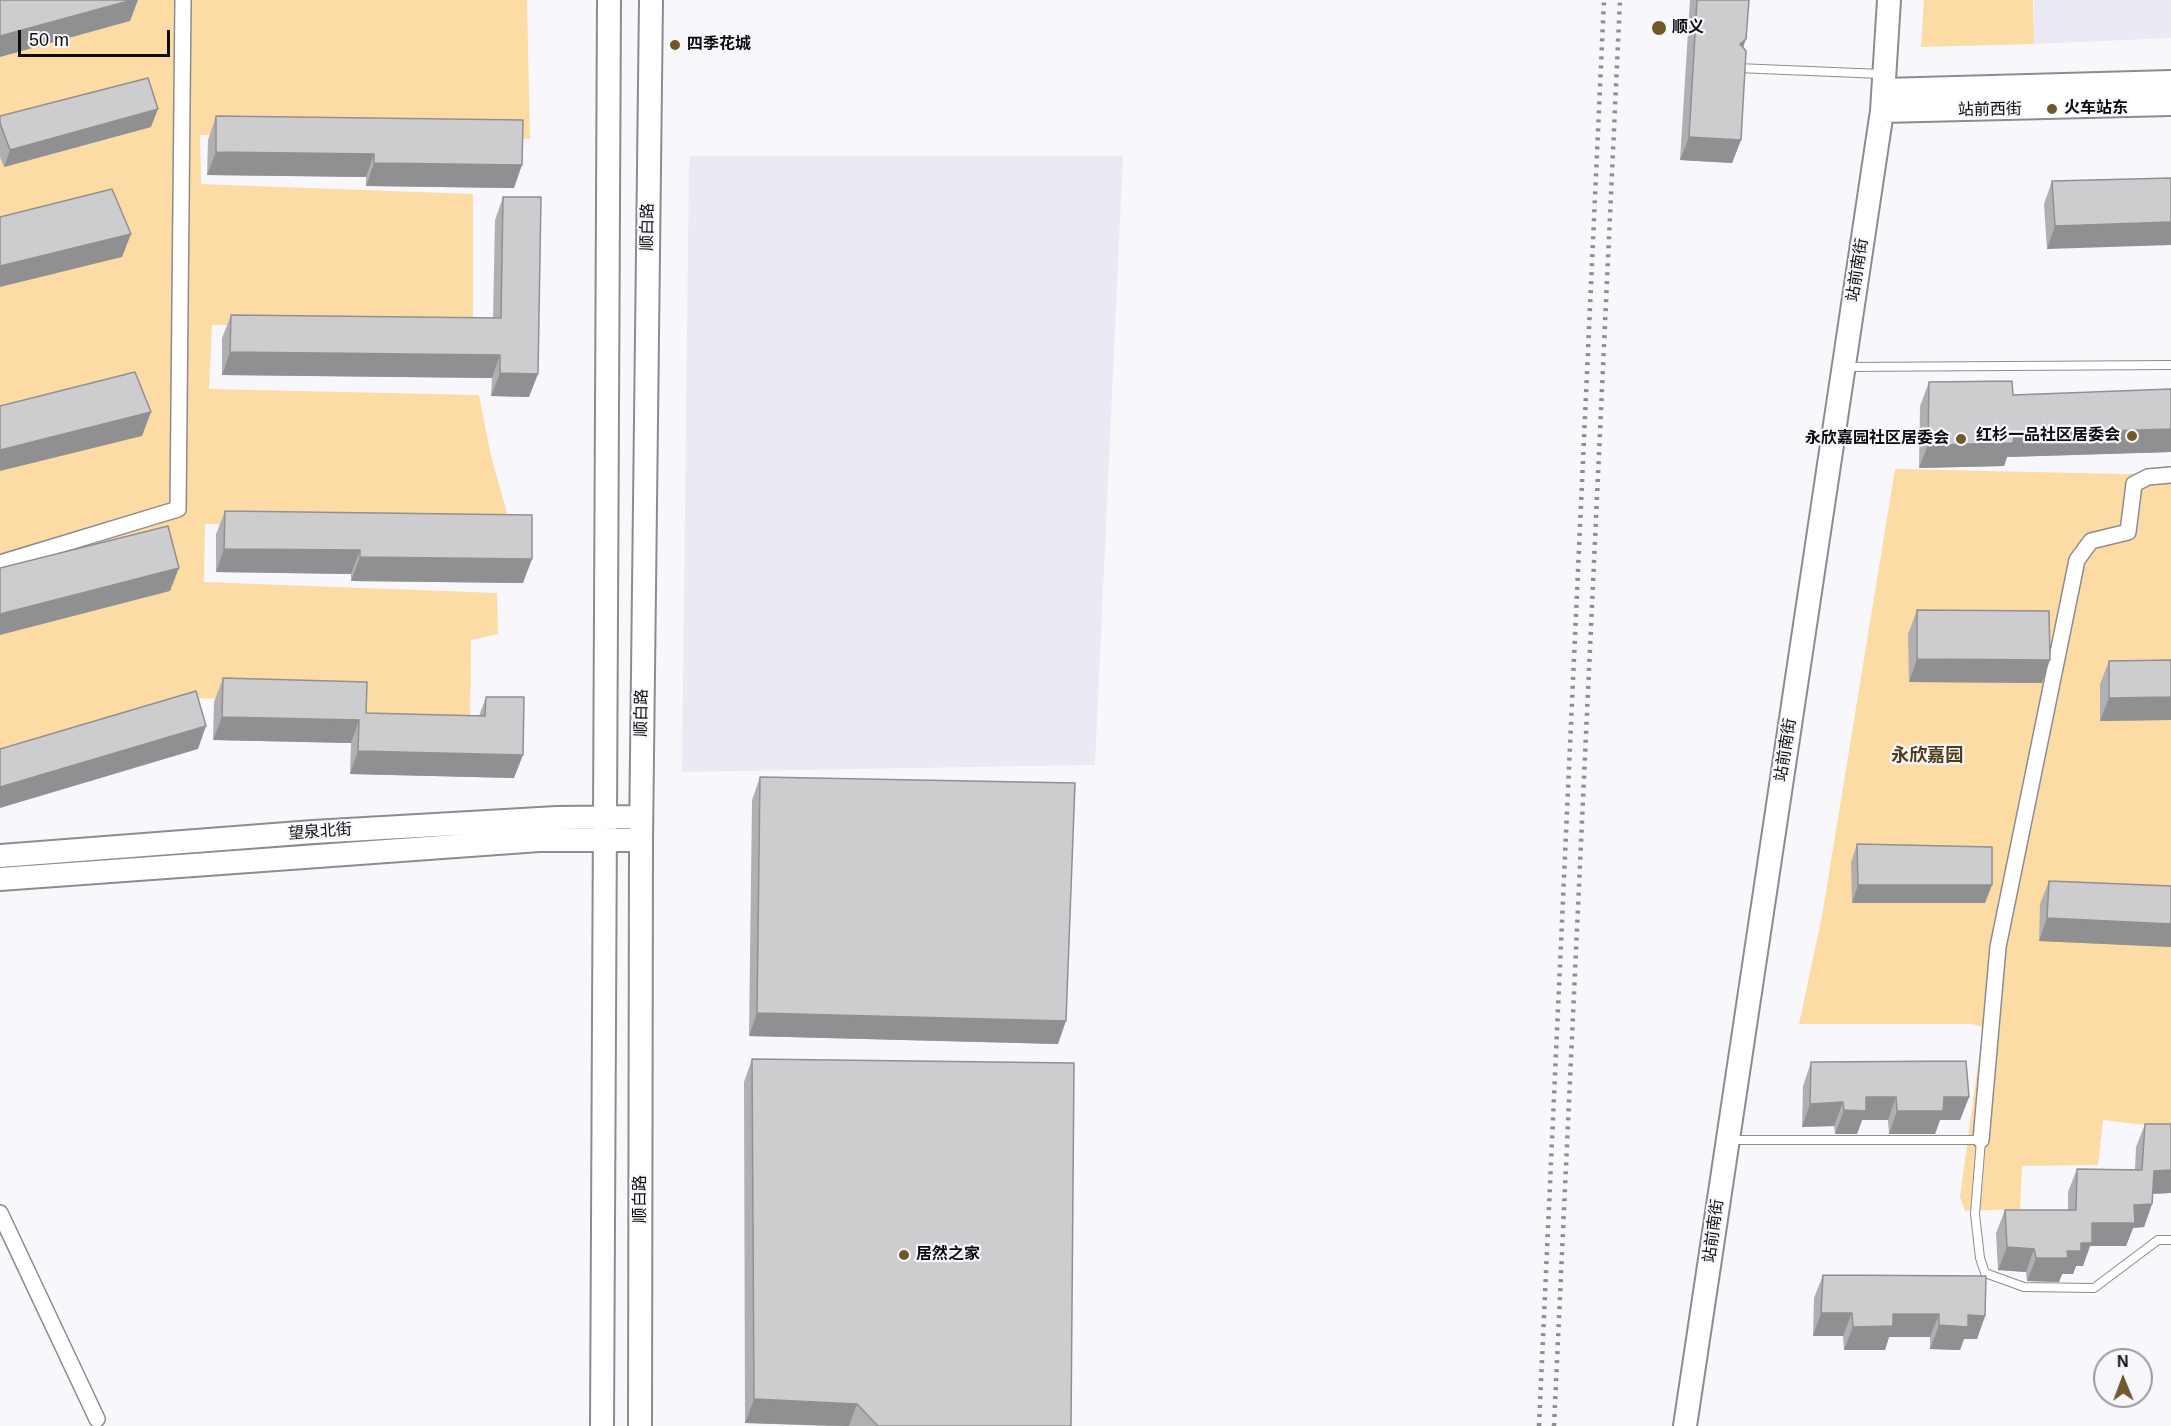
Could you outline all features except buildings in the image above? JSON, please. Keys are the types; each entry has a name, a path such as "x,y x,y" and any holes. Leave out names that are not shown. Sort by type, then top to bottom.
{"main road":[{"path":"602,1426 609,0"},
{"name":"顺白路","path":"640,1426 641,829 651,0"},
{"name":"站前南街","path":"1685,1426 1884,92 1889,0"},
{"name":"站前西街","path":"1884,92 2171,82"},
{"name":"站前西街","path":"1884,92 2171,104"},
{"name":"望泉北街","path":"0,856 324,832 557,818 605,829"},
{"name":"望泉北街","path":"0,879 539,840 605,829 641,829"}],"street":[{"path":"0,563 178,509 183,0"},
{"path":"1981,1140 1998,947 2077,560 2091,541 2128,532 2134,484 2148,477 2171,474"},
{"path":"0,1213 97,1419"}],"lane":[{"path":"1737,68 1884,92"},
{"path":"1843,367 2171,365"},
{"path":"1727,1140 1981,1140 1975,1214 1980,1257 1985,1273 2024,1287 2094,1288 2158,1240 2171,1240"}],"shaded area":[{"path":"0,0 527,0 530,139 200,135 201,184 473,194 473,327 212,325 209,389 479,395 490,452 512,531 205,524 204,582 497,593 498,634 471,640 470,734 365,728 365,701 186,698 0,750"},
{"path":"1924,0 2033,0 2034,44 1921,47"},
{"path":"2034,0 2171,0 2171,38 2034,44"},
{"path":"689,156 1123,156 1095,765 682,772"},
{"path":"1895,469 2171,475 2171,1128 2103,1120 2098,1165 2022,1166 2020,1209 1965,1211 1960,1197 1983,1027 1972,1024 1799,1024 1822,916"}],"railway":[{"path":"1539,1426 1604,0"},
{"path":"1554,1426 1620,0"}],"place":[{"name":"顺义","path":"1659,28"},
{"name":"四季花城","path":"675,45"},
{"name":"火车站东","path":"2052,109"},
{"name":"红杉一品社区居委会","path":"2132,436"},
{"name":"永欣嘉园社区居委会","path":"1961,439"},
{"name":"居然之家","path":"904,1255"}],"district":[{"name":"永欣嘉园","path":"1927,756"}]}
